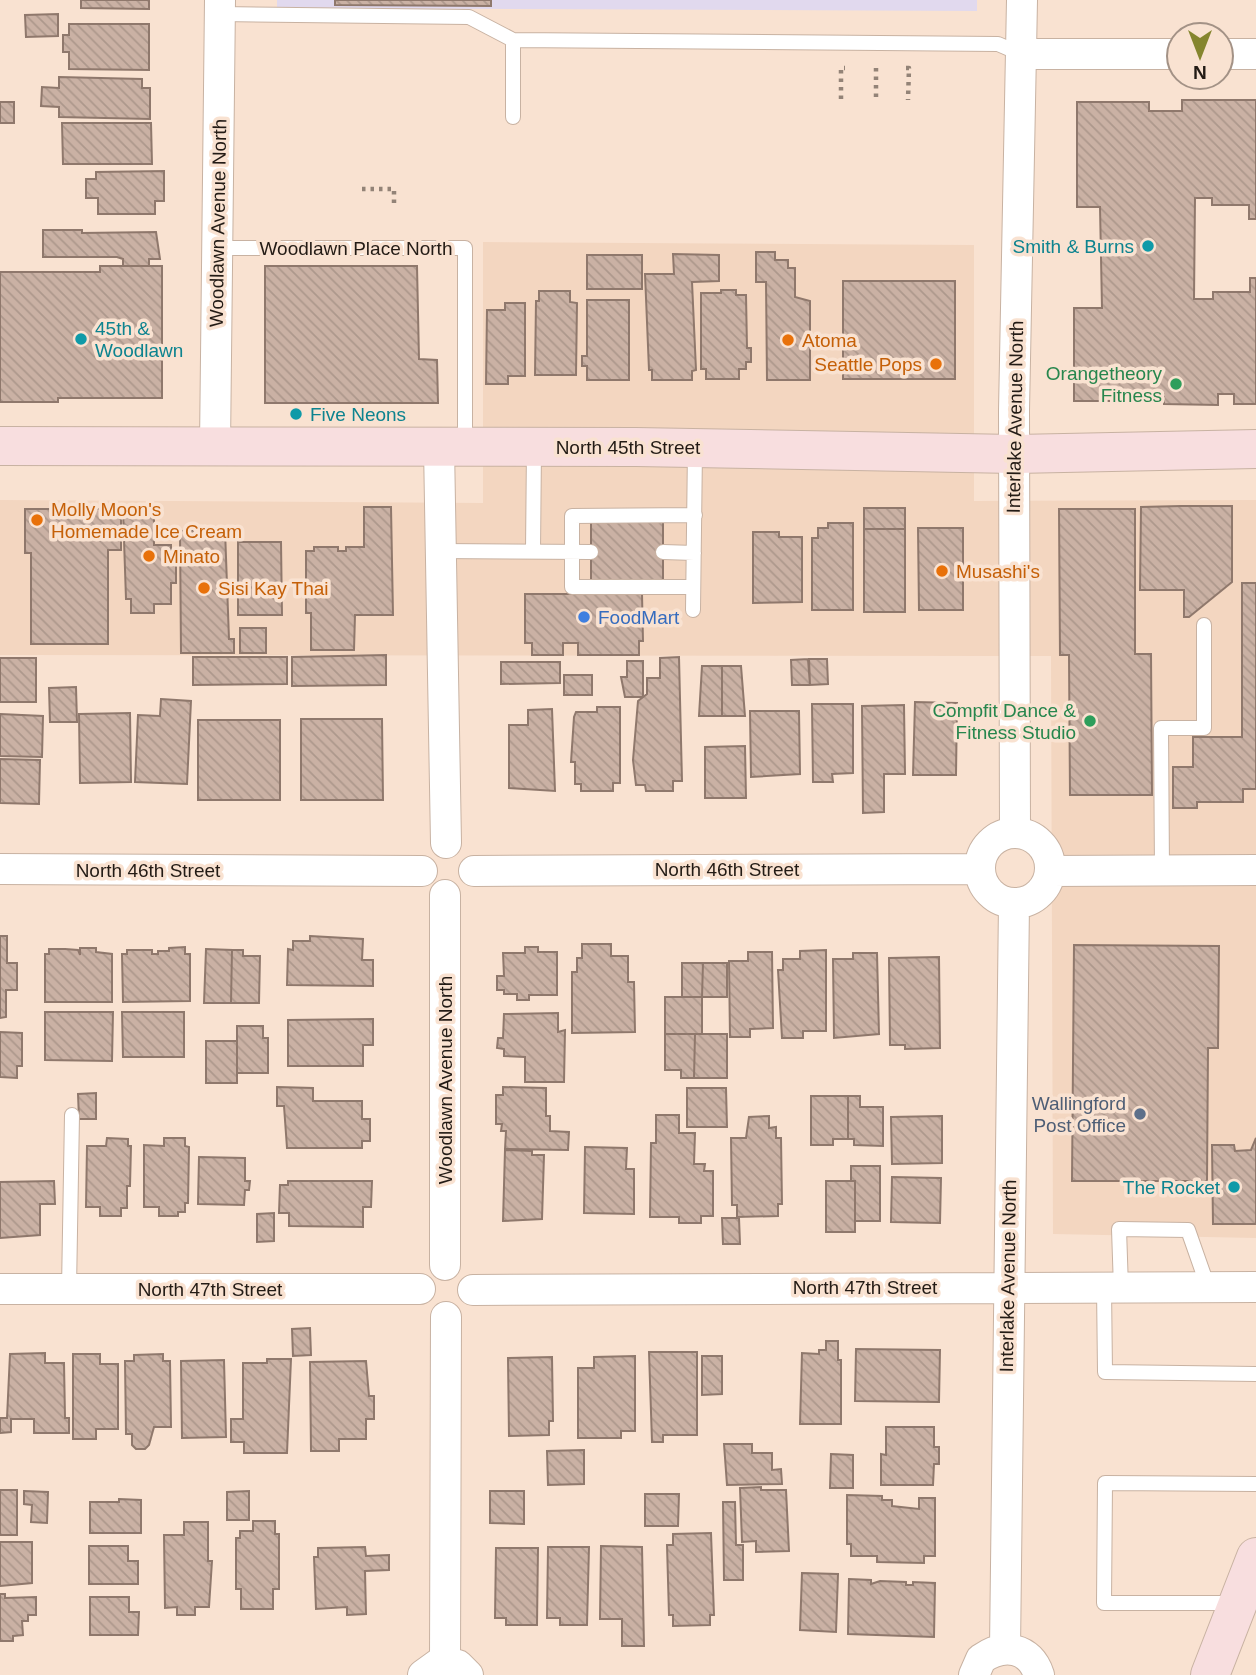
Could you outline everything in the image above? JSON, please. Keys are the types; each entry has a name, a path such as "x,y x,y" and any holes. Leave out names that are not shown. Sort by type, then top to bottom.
{"main road":[{"name":"North 45th Street","path":"0,446 695,447 1014,454 1256,449"},
{"path":"1210,1675 1256,1557"}],"street":[{"name":"Interlake Avenue North","path":"1015,833 1014,454 1022,0"},
{"name":"Woodlawn Avenue North","path":"215,446 220,7"},
{"path":"1021,54 1165,54"},
{"path":"1235,54 1256,54"},
{"path":"446,843 439,551 452,446"},
{"path":"1015,833 1035,839 1044,848 1050,871 1040,893 1014,903 999,900 989,893 979,869 983,851 990,842 1000,836 1015,833"},
{"path":"446,843 460,845 467,850 474,870 467,888 459,894 445,895 433,891 422,871 429,850 446,843"},
{"name":"North 46th Street","path":"0,869 422,871"},
{"name":"North 46th Street","path":"474,870 979,869"},
{"path":"1050,871 1256,870"},
{"name":"Woodlawn Avenue North","path":"445,895 445,1265"},
{"name":"Interlake Avenue North","path":"1005,1648 1007,1286 1014,903"},
{"path":"445,1265 465,1271 473,1290 467,1309 446,1317 432,1313 425,1307 420,1289 427,1272 445,1265"},
{"name":"North 47th Street","path":"473,1290 1256,1287"},
{"name":"North 47th Street","path":"0,1289 420,1289"},
{"path":"445,1671 446,1317"},
{"path":"974,1675 981,1659 1005,1648 1021,1652 1030,1658 1039,1675"}],"lane":[{"path":"220,7 469,16 513,40 998,44 1021,54"},
{"path":"513,40 513,117"},
{"name":"Woodlawn Place North","path":"217,248 465,248 452,446"},
{"path":"533,551 534,447"},
{"path":"693,610 695,447"},
{"path":"693,587 572,587 572,516 695,515"},
{"path":"439,551 591,552"},
{"path":"663,552 694,553"},
{"path":"1163,870 1161,727 1203,727 1203,625"},
{"path":"69,1289 72,1115"},
{"path":"1208,1287 1188,1230 1119,1229 1105,1372 1256,1374"},
{"path":"1238,1604 1104,1604 1105,1483 1256,1484"}],"path":[{"path":"841,99 841,68 853,68"},
{"path":"865,68 887,68"},
{"path":"876,68 876,100"},
{"path":"898,68 909,68 908,100"},
{"path":"362,189 394,189 394,207"}],"shaded area":[{"path":"277,0 977,0 977,11 277,8"},
{"path":"483,242 974,245 974,501 1256,500 1256,1238 1053,1234 1051,656 0,655 0,500 483,503"}],"building":[{"path":"81,0 149,0 149,9 81,8"},
{"path":"335,0 491,0 491,6 335,5"},
{"path":"58,14 58,36 26,37 25,15"},
{"path":"69,24 149,24 149,70 69,69 69,52 63,52 63,35 69,35"},
{"path":"59,77 142,79 142,88 150,88 150,119 59,117 59,107 41,106 42,87 59,88"},
{"name":"Smith & Burns","path":"1182,100 1256,100 1256,219 1249,219 1249,205 1212,205 1212,198 1195,198 1194,299 1213,299 1213,292 1250,292 1250,278 1256,278 1256,404 1234,404 1234,394 1218,394 1218,405 1164,404 1164,394 1134,393 1134,401 1074,401 1074,308 1102,308 1100,207 1077,207 1077,102 1149,102 1149,111 1182,111"},
{"path":"0,102 14,102 14,123 0,123"},
{"path":"62,123 151,123 152,164 63,164"},
{"path":"164,171 164,201 155,201 155,214 98,214 98,198 86,198 86,179 96,179 96,172"},
{"path":"43,230 82,230 82,233 156,232 160,259 149,259 149,266 123,266 123,259 117,257 43,257"},
{"name":"Atoma","path":"756,252 775,252 775,260 788,260 788,268 795,268 795,297 810,301 810,380 767,380 766,282 756,282"},
{"path":"673,254 719,255 719,281 692,282 696,370 692,371 692,380 652,380 652,370 649,370 645,274 674,274"},
{"path":"587,255 642,255 642,289 587,289"},
{"name":"45th & Woodlawn","path":"100,266 162,266 162,398 58,398 58,402 0,402 0,272 100,272"},
{"path":"265,266 417,266 419,359 437,360 438,403 265,403"},
{"path":"843,281 955,281 955,379 843,379"},
{"path":"721,290 736,290 736,295 746,295 747,348 751,348 751,362 746,362 746,369 739,369 739,379 706,379 706,369 701,369 701,293 721,293"},
{"path":"539,291 570,291 570,302 577,303 576,375 535,375 536,301 539,301"},
{"path":"587,300 629,300 629,380 587,380 587,366 582,366 582,356 587,356"},
{"path":"505,303 525,303 525,376 508,376 508,384 486,384 487,310 505,310"},
{"path":"1232,506 1232,582 1189,617 1184,617 1184,590 1140,590 1141,507"},
{"path":"364,507 391,507 393,615 355,615 354,650 311,650 311,613 306,613 306,551 314,551 314,547 338,547 338,551 346,551 346,547 364,547"},
{"path":"864,508 905,508 905,529 864,529"},
{"path":"25,509 121,509 121,550 108,550 108,644 31,644 31,553 25,553"},
{"path":"1059,509 1135,509 1135,654 1151,654 1152,795 1070,795 1069,655 1060,655"},
{"name":"Minato","path":"123,510 154,510 154,545 171,545 171,565 176,565 176,583 171,583 171,604 154,604 154,613 131,613 131,599 126,599"},
{"path":"591,518 663,518 663,584 591,585"},
{"path":"828,523 853,523 853,610 812,610 812,538 818,538 818,528 828,528"},
{"name":"Musashi's","path":"918,528 963,528 963,610 919,610"},
{"path":"864,529 905,529 905,612 864,612"},
{"name":"Sisi Kay Thai","path":"225,530 229,639 234,639 234,653 181,653 180,531"},
{"path":"753,532 779,532 779,537 802,537 802,602 753,603"},
{"path":"238,542 281,542 282,615 238,615"},
{"path":"1242,583 1256,583 1256,789 1243,789 1243,802 1197,802 1197,808 1173,808 1173,767 1193,767 1193,737 1242,737"},
{"name":"FoodMart","path":"525,594 642,594 643,641 639,641 639,655 578,655 578,643 563,643 563,655 532,655 532,643 525,643"},
{"path":"240,628 266,628 266,653 240,653"},
{"path":"386,655 386,685 292,686 292,657"},
{"path":"193,657 287,657 287,684 193,685"},
{"path":"679,657 682,781 673,781 673,791 646,791 645,785 636,785 633,760 638,701 647,694 647,678 660,678 660,658"},
{"path":"0,658 36,658 36,702 0,702"},
{"path":"808,659 810,685 792,685 791,660"},
{"path":"809,659 827,659 828,684 810,685"},
{"path":"627,661 643,661 643,697 625,697 621,677 627,677"},
{"path":"501,662 560,662 560,683 501,684"},
{"path":"702,666 722,666 722,716 699,716"},
{"path":"722,666 741,666 745,716 722,716"},
{"path":"564,675 592,675 592,695 564,695"},
{"path":"76,687 77,722 50,722 49,688"},
{"path":"161,699 191,701 187,784 135,782 138,715 160,716"},
{"path":"915,702 957,703 956,775 913,775"},
{"path":"812,704 853,704 853,773 832,774 833,782 813,782"},
{"path":"904,705 905,774 884,774 884,812 863,813 862,706"},
{"path":"597,707 620,707 620,783 613,783 613,791 581,791 581,784 575,784 575,762 571,762 574,717 576,712 597,712"},
{"path":"552,709 555,791 509,788 509,725 528,725 528,710"},
{"path":"750,711 799,711 800,774 751,777"},
{"path":"130,713 131,782 80,783 79,714"},
{"path":"0,714 43,716 42,757 0,756"},
{"path":"301,719 382,719 383,800 301,800"},
{"path":"198,720 280,720 280,800 198,800"},
{"path":"745,746 746,798 705,798 705,747"},
{"path":"0,759 40,760 39,804 0,803"},
{"path":"0,936 7,936 7,963 17,963 17,990 6,990 6,1017 0,1018"},
{"path":"310,936 363,939 362,960 373,960 373,986 287,985 288,949 293,950 293,941 310,941"},
{"path":"582,944 611,944 611,956 628,956 628,982 634,982 635,1032 572,1033 572,972 577,972 577,958 582,958"},
{"name":"Wallingford Post Office","path":"1074,945 1219,946 1218,1048 1208,1048 1207,1181 1072,1181"},
{"path":"185,947 185,954 190,954 190,1001 123,1002 122,954 127,954 127,950 152,950 152,954 158,954 158,951 169,951 169,948"},
{"path":"525,947 538,947 538,952 557,952 557,995 529,995 529,1000 517,1000 517,994 504,994 504,990 497,990 497,976 504,976 503,953 525,953"},
{"path":"80,948 96,948 96,952 112,954 112,1002 45,1002 45,954 49,954 49,949 65,949 78,950 80,955"},
{"path":"206,949 232,950 231,1003 204,1003"},
{"path":"232,950 243,950 243,956 260,956 259,1003 231,1003"},
{"path":"826,950 826,1031 803,1031 803,1038 782,1038 778,970 783,970 783,959 800,959 800,951"},
{"path":"748,952 772,952 773,1028 750,1029 750,1037 730,1037 729,961 748,961"},
{"path":"853,953 877,953 879,1034 834,1038 833,959 853,959"},
{"path":"939,957 940,1048 905,1049 905,1045 890,1045 889,958"},
{"path":"682,963 703,963 702,997 682,997"},
{"path":"703,963 727,963 727,997 702,997"},
{"path":"665,997 702,997 702,1034 665,1034"},
{"path":"45,1012 113,1012 112,1061 45,1060"},
{"path":"122,1012 184,1012 184,1057 123,1057"},
{"path":"558,1013 558,1032 565,1030 564,1082 525,1082 525,1057 504,1056 504,1049 497,1048 498,1038 503,1038 504,1014"},
{"path":"373,1019 373,1045 363,1045 363,1066 288,1066 288,1020"},
{"path":"237,1026 263,1026 263,1038 268,1038 268,1073 237,1073"},
{"path":"0,1032 22,1033 22,1066 17,1066 17,1078 0,1077"},
{"path":"665,1034 695,1034 694,1078 681,1078 681,1070 665,1070"},
{"path":"695,1034 727,1034 727,1078 694,1078"},
{"path":"206,1041 237,1041 237,1083 206,1083"},
{"path":"277,1087 313,1088 313,1101 362,1101 362,1119 370,1119 370,1141 362,1141 362,1148 287,1148 284,1106 277,1106"},
{"path":"503,1087 546,1088 546,1116 550,1116 550,1131 569,1132 568,1150 505,1149 506,1131 501,1131 502,1124 496,1124 496,1095 503,1095"},
{"path":"687,1088 726,1088 727,1127 687,1127"},
{"path":"96,1093 96,1119 79,1119 78,1094"},
{"path":"811,1096 848,1096 848,1139 833,1139 833,1145 811,1145"},
{"path":"848,1096 860,1096 860,1107 883,1107 883,1146 854,1145 854,1139 848,1139"},
{"path":"656,1115 679,1115 679,1133 695,1133 694,1164 705,1164 704,1171 713,1171 713,1216 701,1216 701,1223 679,1223 679,1217 650,1217 651,1143 656,1143"},
{"path":"769,1116 769,1128 776,1127 776,1138 781,1138 782,1204 778,1204 778,1216 737,1217 737,1205 732,1205 731,1138 746,1138 749,1117"},
{"path":"942,1116 942,1163 892,1164 891,1117"},
{"path":"107,1138 128,1139 128,1146 131,1146 127,1208 121,1208 121,1216 100,1216 100,1207 86,1207 87,1146 106,1146"},
{"path":"164,1138 185,1138 185,1146 189,1147 188,1203 185,1203 185,1212 178,1212 178,1216 159,1216 159,1207 144,1207 144,1145 164,1146"},
{"name":"The Rocket","path":"1256,1138 1256,1224 1213,1224 1212,1145 1234,1145 1235,1151 1251,1150"},
{"path":"585,1147 627,1148 626,1169 634,1169 634,1214 584,1213"},
{"path":"505,1150 532,1151 532,1155 544,1155 542,1219 503,1221"},
{"path":"199,1157 245,1158 245,1181 250,1181 249,1190 245,1190 244,1205 198,1204"},
{"path":"851,1166 880,1166 880,1221 855,1221 855,1181 851,1181"},
{"path":"892,1177 941,1178 940,1223 891,1222"},
{"path":"54,1181 55,1204 40,1204 40,1235 0,1238 0,1182"},
{"path":"288,1181 372,1181 371,1207 363,1207 363,1227 289,1226 289,1213 279,1213 280,1185 288,1185"},
{"path":"826,1181 855,1181 855,1232 826,1232"},
{"path":"274,1213 274,1241 257,1242 257,1214"},
{"path":"722,1218 739,1218 740,1244 723,1244"},
{"path":"310,1328 311,1355 293,1356 292,1329"},
{"path":"826,1341 838,1341 838,1360 841,1360 841,1424 800,1424 802,1353 819,1354 819,1350 826,1350"},
{"path":"856,1349 940,1350 939,1402 855,1401"},
{"path":"649,1352 697,1352 697,1435 663,1435 663,1442 652,1442"},
{"path":"45,1353 45,1363 64,1363 65,1418 69,1418 69,1433 34,1433 34,1419 11,1419 11,1432 0,1433 0,1418 7,1418 10,1354"},
{"path":"73,1354 100,1354 100,1364 118,1364 118,1429 96,1429 96,1439 73,1439"},
{"path":"163,1354 163,1361 170,1361 171,1427 154,1427 149,1445 145,1449 136,1449 132,1445 132,1434 126,1434 125,1361 134,1361 134,1355"},
{"path":"635,1356 635,1431 621,1431 621,1438 578,1438 578,1368 594,1368 594,1357"},
{"path":"702,1356 722,1356 722,1394 702,1395"},
{"path":"552,1357 553,1421 549,1421 549,1435 509,1436 508,1358"},
{"path":"267,1359 291,1359 287,1453 244,1453 244,1442 231,1442 231,1419 243,1419 243,1363 267,1363"},
{"path":"224,1360 226,1437 182,1438 181,1361"},
{"path":"366,1361 369,1396 374,1396 374,1419 366,1419 366,1439 339,1439 339,1451 311,1451 310,1362"},
{"path":"886,1427 934,1427 934,1447 939,1447 939,1464 934,1464 933,1485 881,1485 881,1454 886,1455"},
{"path":"724,1444 752,1444 752,1453 772,1453 772,1470 781,1469 782,1484 727,1485"},
{"path":"584,1450 584,1484 548,1485 547,1451"},
{"path":"831,1454 853,1455 853,1488 830,1488"},
{"path":"761,1487 761,1490 786,1490 789,1551 756,1552 756,1541 742,1542 740,1488"},
{"path":"0,1490 17,1490 17,1535 0,1535"},
{"path":"24,1491 48,1492 47,1523 31,1522 32,1505 24,1504"},
{"path":"249,1491 249,1520 227,1520 227,1492"},
{"path":"490,1491 524,1491 524,1524 490,1523"},
{"path":"645,1494 679,1494 678,1526 645,1526"},
{"path":"847,1495 882,1496 882,1500 892,1500 892,1506 919,1509 919,1498 935,1498 935,1556 924,1556 924,1563 877,1562 877,1556 851,1556 851,1544 847,1544"},
{"path":"119,1499 141,1500 141,1533 90,1533 90,1502 119,1502"},
{"path":"723,1502 735,1502 736,1545 743,1545 743,1580 724,1580"},
{"path":"253,1521 275,1521 275,1534 279,1534 279,1589 273,1589 273,1609 241,1609 241,1589 236,1589 236,1538 240,1538 240,1531 253,1531"},
{"path":"184,1522 208,1522 208,1561 212,1561 209,1607 195,1607 195,1615 177,1615 177,1607 165,1608 164,1535 184,1535"},
{"path":"711,1533 714,1615 710,1615 710,1625 673,1626 673,1615 669,1615 667,1545 673,1545 673,1534"},
{"path":"0,1542 32,1542 32,1583 0,1586"},
{"path":"89,1546 128,1546 128,1561 138,1561 138,1584 89,1584"},
{"path":"601,1546 642,1547 644,1646 622,1646 622,1619 600,1619"},
{"path":"365,1547 366,1556 389,1555 389,1570 365,1571 366,1614 347,1615 347,1607 316,1609 314,1557 318,1557 318,1548"},
{"path":"548,1547 589,1547 587,1625 560,1625 560,1618 547,1618"},
{"path":"496,1548 538,1548 537,1625 506,1625 506,1618 495,1618"},
{"path":"802,1573 838,1574 836,1632 800,1630"},
{"path":"849,1579 871,1580 871,1584 880,1581 906,1582 906,1585 913,1585 913,1582 935,1583 934,1637 848,1634"},
{"path":"0,1594 5,1594 5,1598 36,1597 36,1615 28,1615 28,1621 22,1621 23,1635 13,1636 13,1641 0,1641"},
{"path":"90,1597 129,1597 129,1612 139,1612 138,1635 90,1635"}],"place":[{"name":"Smith & Burns","path":"1148,246"},
{"name":"45th & Woodlawn","path":"81,339"},
{"name":"Atoma","path":"788,340"},
{"name":"Seattle Pops","path":"936,364"},
{"name":"Orangetheory Fitness","path":"1176,384"},
{"name":"Five Neons","path":"296,414"},
{"name":"Molly Moon's Homemade Ice Cream","path":"37,520"},
{"name":"Minato","path":"149,556"},
{"name":"Musashi's","path":"942,571"},
{"name":"Sisi Kay Thai","path":"204,588"},
{"name":"FoodMart","path":"584,617"},
{"name":"Compfit Dance & Fitness Studio","path":"1090,721"},
{"name":"Wallingford Post Office","path":"1140,1114"},
{"name":"The Rocket","path":"1234,1187"}]}
